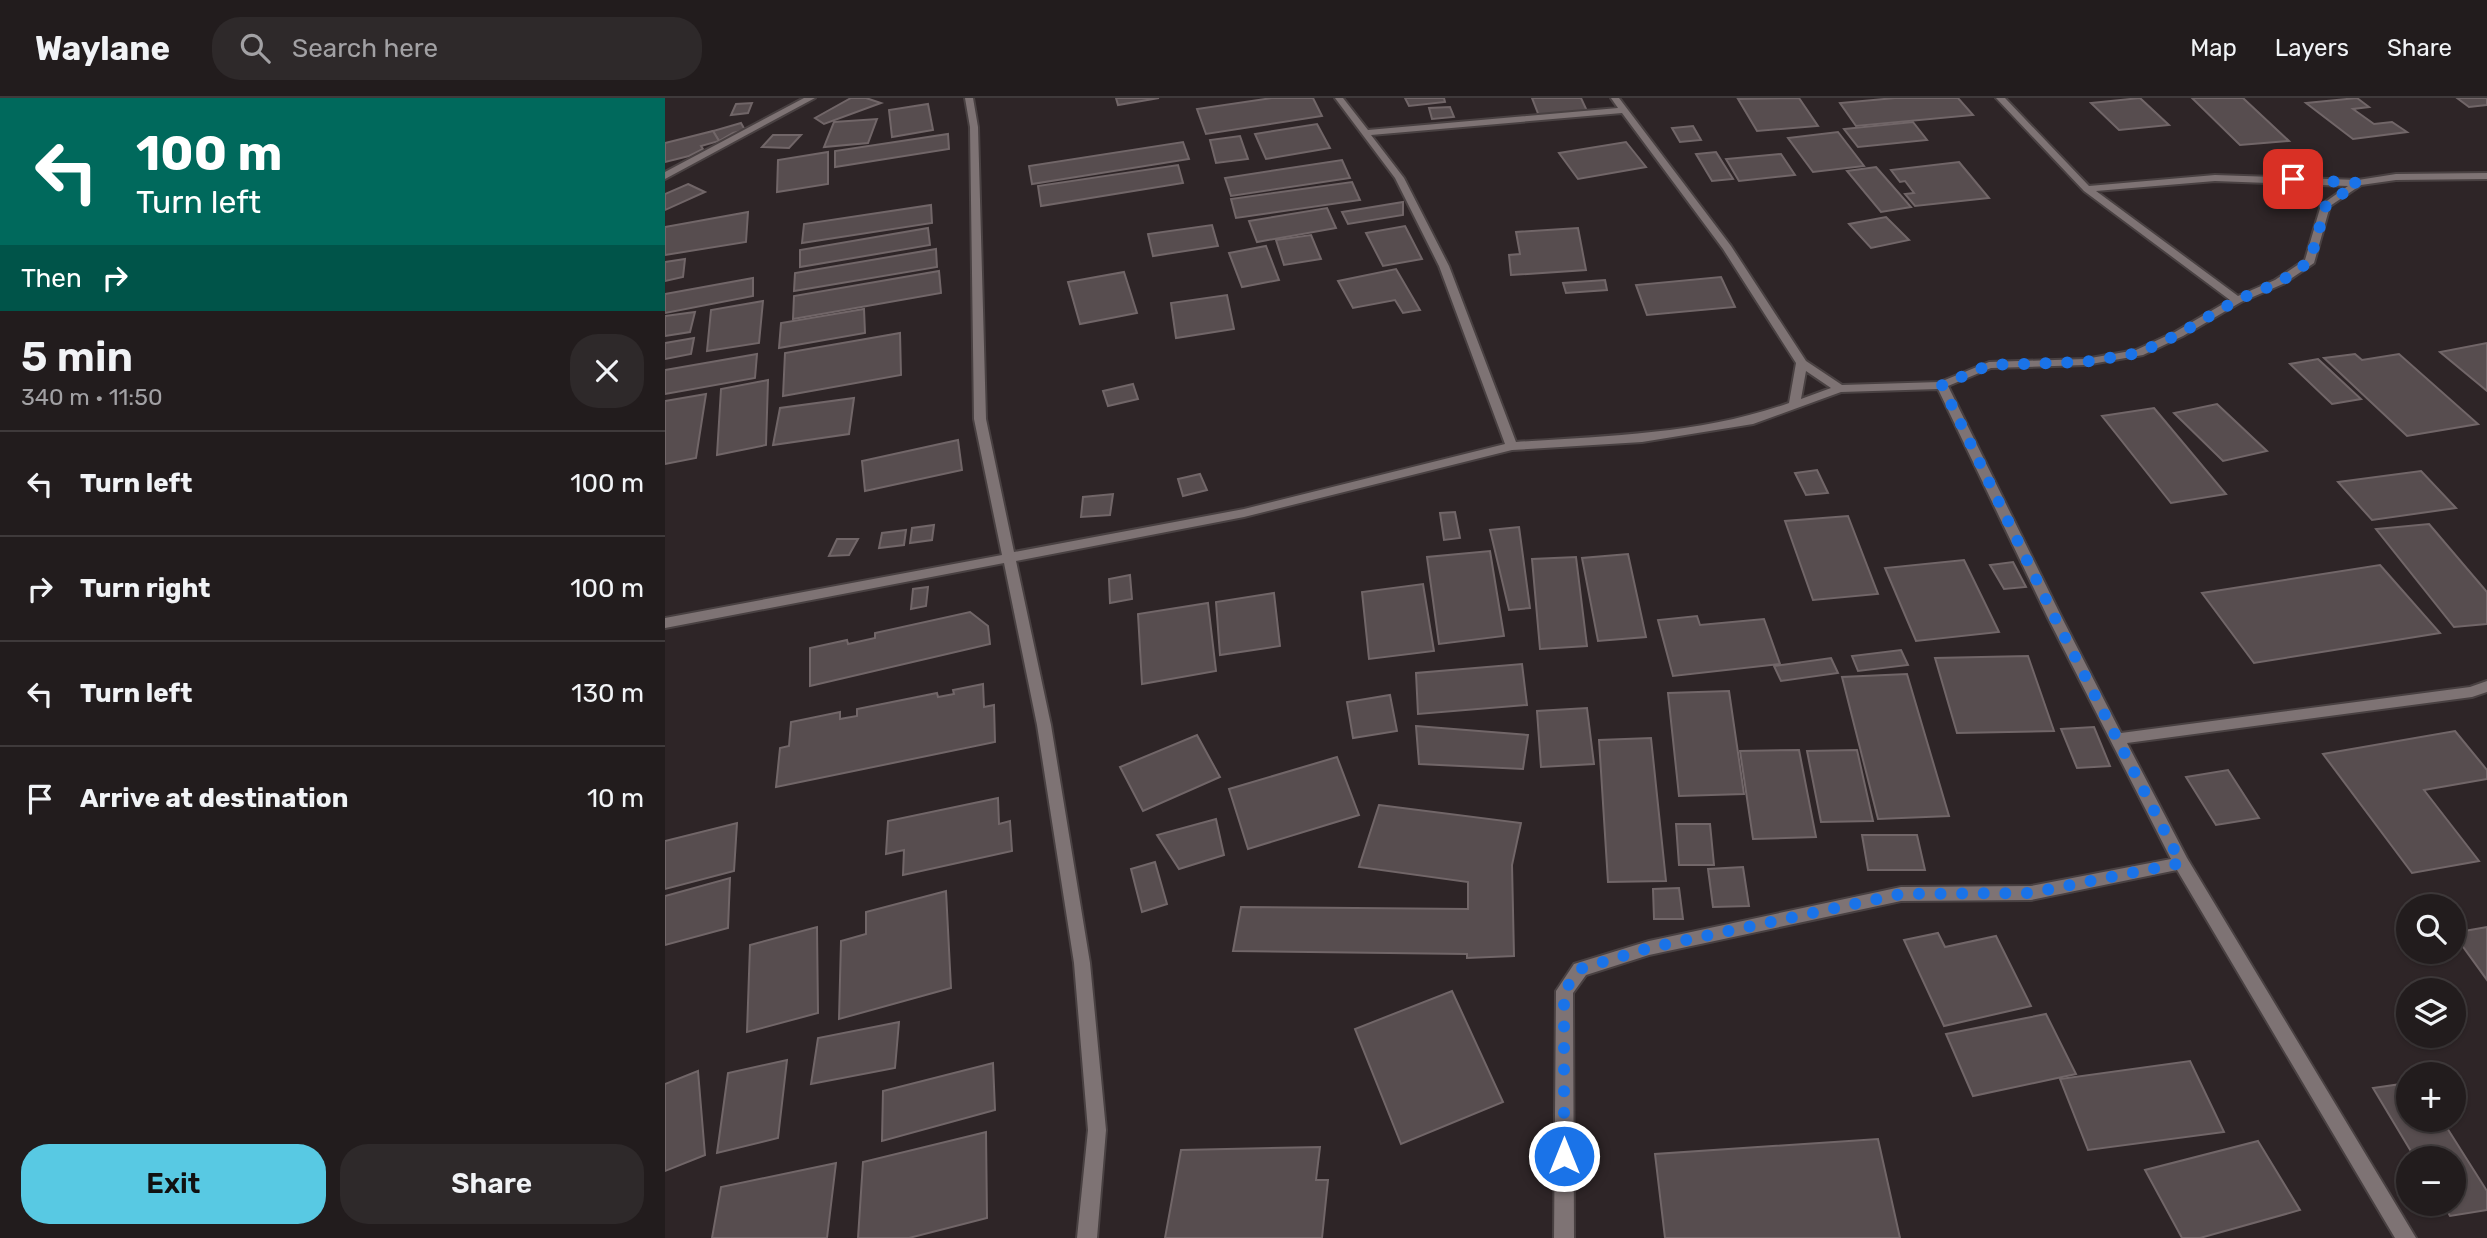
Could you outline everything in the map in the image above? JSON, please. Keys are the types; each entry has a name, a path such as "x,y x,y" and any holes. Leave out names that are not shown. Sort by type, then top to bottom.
{"street":[{"path":"665,176 811,98"},
{"path":"969,98 974,127 980,419 1044,725 1082,963 1097,1130 1087,1238"},
{"path":"1339,98 1399,178 1444,266 1512,446"},
{"path":"1615,98 1727,248 1802,363 1840,389"},
{"path":"2000,98 2087,189 2237,300"},
{"path":"1365,133 1442,123 1530,119 1623,110"},
{"path":"2087,189 2214,178 2358,183 2396,177 2487,176"},
{"path":"665,622 1244,513 1512,446 1642,438 1753,420 1840,389 1942,385 1989,365 2084,362 2139,353 2179,334 2237,300 2280,282 2310,261 2326,205 2358,183"},
{"path":"1794,405 1802,363"},
{"path":"1942,385 2054,616 2181,863 2406,1238"},
{"path":"2117,739 2472,692 2487,686"},
{"path":"1564,1238 1564,991 1580,969 1649,948 1901,894 2031,893 2181,863"}],"building":[{"path":"851,98 866,98 881,103 824,124 815,118"},
{"path":"1116,98 1159,98 1118,105"},
{"path":"1272,98 1313,98 1322,116 1206,134 1197,109"},
{"path":"1405,98 1444,98 1445,102 1409,106"},
{"path":"1532,98 1581,98 1587,111 1539,116"},
{"path":"1799,98 1818,126 1757,131 1738,99"},
{"path":"1895,98 1958,98 1973,115 1856,126 1840,103"},
{"path":"2140,98 2169,125 2119,130 2091,103"},
{"path":"2192,98 2243,98 2289,141 2240,145"},
{"path":"2357,98 2369,107 2353,109 2374,124 2392,122 2407,132 2353,139 2306,103"},
{"path":"2457,98 2487,98 2487,105 2469,107"},
{"path":"752,103 748,113 731,115 736,104"},
{"path":"928,104 933,130 892,137 889,110"},
{"path":"1450,107 1454,117 1432,119 1429,108"},
{"path":"877,119 868,143 824,147 834,122"},
{"path":"1913,122 1927,140 1858,147 1844,129"},
{"path":"741,123 745,130 719,141 713,131"},
{"path":"1317,124 1330,148 1266,159 1255,134"},
{"path":"1693,126 1701,140 1680,142 1672,128"},
{"path":"713,131 719,141 701,146 703,149 689,156 665,162 665,143"},
{"path":"1838,132 1864,166 1813,172 1788,138"},
{"path":"948,134 949,149 835,167 835,151"},
{"path":"773,135 801,135 789,148 762,147"},
{"path":"1240,136 1248,159 1216,163 1210,140"},
{"path":"1183,142 1189,159 1032,184 1029,166"},
{"path":"1626,142 1646,167 1578,179 1559,153"},
{"path":"828,152 828,184 777,192 778,160"},
{"path":"1716,152 1733,179 1712,181 1696,154"},
{"path":"1781,154 1795,175 1739,181 1726,159"},
{"path":"1342,160 1350,178 1231,196 1225,178"},
{"path":"1959,162 1989,198 1915,206 1905,194 1914,193 1905,181 1900,182 1891,170"},
{"path":"1178,165 1183,183 1041,206 1038,186"},
{"path":"1876,167 1911,207 1881,212 1847,171"},
{"path":"1352,182 1360,200 1236,218 1231,199"},
{"path":"688,184 705,192 665,210 665,194"},
{"path":"1403,202 1403,215 1348,224 1342,212"},
{"path":"931,205 932,223 802,243 804,224"},
{"path":"1327,208 1336,228 1257,242 1249,221"},
{"path":"748,212 746,242 665,255 665,227"},
{"path":"1886,217 1909,240 1871,248 1849,224"},
{"path":"1212,225 1218,246 1153,256 1148,234"},
{"path":"1405,226 1422,259 1383,266 1366,233"},
{"path":"928,228 930,245 800,267 800,250"},
{"path":"1578,228 1586,270 1511,275 1509,255 1520,254 1516,232"},
{"path":"1311,235 1321,259 1284,265 1276,240"},
{"path":"1266,246 1279,280 1242,287 1229,253"},
{"path":"936,249 937,267 794,291 795,273"},
{"path":"685,259 683,277 665,281 665,262"},
{"path":"1396,269 1420,310 1403,313 1395,300 1353,308 1338,281"},
{"path":"939,271 941,293 793,319 794,296"},
{"path":"1124,272 1137,313 1080,324 1068,282"},
{"path":"1721,277 1735,307 1647,315 1636,285"},
{"path":"753,278 753,296 665,313 665,294"},
{"path":"1605,280 1607,290 1566,293 1563,283"},
{"path":"1227,295 1234,329 1176,338 1171,303"},
{"path":"763,301 759,343 707,351 711,310"},
{"path":"864,309 865,333 779,348 781,323"},
{"path":"695,312 690,332 665,336 665,316"},
{"path":"900,333 901,375 783,396 785,353"},
{"path":"694,338 691,354 665,359 665,343"},
{"path":"2487,343 2487,391 2440,352"},
{"path":"757,354 755,378 665,394 665,370"},
{"path":"2355,354 2362,360 2399,354 2478,424 2407,436 2324,358"},
{"path":"2318,359 2361,399 2332,404 2290,364"},
{"path":"768,380 766,445 717,455 721,389"},
{"path":"1133,384 1138,399 1108,406 1103,391"},
{"path":"706,394 696,458 665,464 665,401"},
{"path":"854,398 849,434 773,445 780,408"},
{"path":"2217,404 2267,451 2223,461 2174,413"},
{"path":"2154,408 2226,494 2171,503 2102,416"},
{"path":"958,440 962,470 865,491 862,461"},
{"path":"1817,470 1828,493 1806,495 1795,473"},
{"path":"2421,471 2456,508 2372,520 2338,482"},
{"path":"1200,474 1207,490 1183,496 1178,479"},
{"path":"1113,494 1110,515 1081,517 1083,497"},
{"path":"1455,512 1460,538 1444,540 1440,513"},
{"path":"1848,516 1878,594 1813,600 1785,521"},
{"path":"2429,524 2487,592 2487,624 2454,627 2376,529"},
{"path":"934,525 932,540 910,543 912,528"},
{"path":"1519,527 1530,608 1509,610 1490,530"},
{"path":"906,530 904,545 879,548 882,533"},
{"path":"837,539 858,539 849,555 829,556"},
{"path":"1490,551 1504,636 1439,644 1427,557"},
{"path":"1628,554 1646,637 1598,641 1582,558"},
{"path":"1576,557 1587,646 1540,649 1532,559"},
{"path":"1964,560 1999,632 1916,641 1885,568"},
{"path":"2013,562 2026,587 2004,589 1990,565"},
{"path":"2380,565 2440,633 2254,663 2202,593"},
{"path":"1130,575 1132,599 1110,603 1109,579"},
{"path":"1423,584 1434,651 1369,659 1362,592"},
{"path":"928,587 926,606 911,609 913,589"},
{"path":"1274,593 1280,646 1220,655 1216,602"},
{"path":"1208,603 1216,671 1142,684 1138,614"},
{"path":"970,612 988,626 990,644 810,686 810,648 847,640 848,644 875,638 875,633"},
{"path":"1697,616 1700,625 1764,619 1780,664 1673,676 1658,620"},
{"path":"1901,650 1908,665 1858,671 1852,656"},
{"path":"2028,656 2054,731 1957,733 1935,658"},
{"path":"1831,658 1838,673 1781,681 1774,666"},
{"path":"1522,664 1527,705 1418,714 1416,673"},
{"path":"1907,674 1949,816 1878,819 1842,677"},
{"path":"983,684 984,707 994,705 995,742 776,787 780,748 789,746 791,722 840,712 840,719 857,716 857,709 937,693 938,697 954,694 953,690"},
{"path":"1729,691 1744,794 1679,796 1668,693"},
{"path":"1390,695 1397,731 1353,738 1347,702"},
{"path":"1587,708 1594,764 1541,767 1537,711"},
{"path":"1416,726 1528,735 1523,769 1419,764"},
{"path":"2094,727 2110,766 2077,768 2061,729"},
{"path":"2455,731 2487,770 2487,779 2424,790 2479,861 2412,873 2323,754"},
{"path":"1197,735 1220,777 1143,811 1120,767"},
{"path":"1651,738 1666,881 1608,882 1599,740"},
{"path":"1799,750 1816,837 1753,839 1740,751"},
{"path":"1857,750 1873,821 1821,822 1807,751"},
{"path":"1337,757 1359,815 1248,849 1229,789"},
{"path":"2228,770 2259,818 2216,825 2186,777"},
{"path":"998,798 999,824 1010,821 1012,851 903,875 904,850 886,854 888,821"},
{"path":"1379,805 1521,823 1512,865 1514,956 1467,958 1467,954 1233,951 1241,907 1468,909 1468,882 1359,867"},
{"path":"1216,819 1224,855 1179,869 1157,835"},
{"path":"737,823 734,871 665,889 665,841"},
{"path":"1676,824 1710,824 1714,865 1679,865"},
{"path":"1862,835 1917,835 1925,870 1868,870"},
{"path":"1155,862 1167,904 1142,912 1131,869"},
{"path":"1743,867 1749,906 1713,907 1708,869"},
{"path":"730,878 728,928 665,945 665,896"},
{"path":"1679,888 1683,919 1654,919 1653,889"},
{"path":"946,891 951,988 839,1019 841,941 866,934 866,912"},
{"path":"817,927 818,1013 747,1032 750,945"},
{"path":"2487,927 2487,980 2466,951 2466,931"},
{"path":"1938,933 1945,947 1996,936 2031,1006 1944,1026 1904,940"},
{"path":"1452,991 1503,1102 1401,1144 1355,1029"},
{"path":"2046,1014 2076,1074 1973,1096 1946,1034"},
{"path":"899,1022 895,1068 811,1084 818,1038"},
{"path":"787,1060 778,1138 717,1153 728,1073"},
{"path":"2190,1061 2224,1132 2088,1150 2060,1079"},
{"path":"993,1063 995,1110 882,1141 883,1091"},
{"path":"698,1071 705,1155 665,1171 665,1084"},
{"path":"2396,1085 2396,1126 2373,1088"},
{"path":"986,1132 987,1218 909,1238 858,1238 863,1162"},
{"path":"2399,1132 2450,1132 2458,1146 2408,1146"},
{"path":"1878,1139 1900,1238 1665,1238 1655,1154"},
{"path":"2258,1141 2300,1210 2200,1238 2182,1238 2145,1170"},
{"path":"1320,1147 1316,1180 1328,1180 1322,1238 1165,1238 1181,1150"},
{"path":"2466,1158 2487,1191 2487,1210 2466,1213"},
{"path":"836,1163 827,1238 712,1238 721,1187"}],"route":[{"path":"1564,1156 1564,991 1580,969 1649,948 1901,894 2031,893 2181,863 2054,616 1942,385 1989,365 2084,362 2139,353 2179,334 2237,300 2280,282 2310,261 2326,205 2358,183 2293,179"}]}
